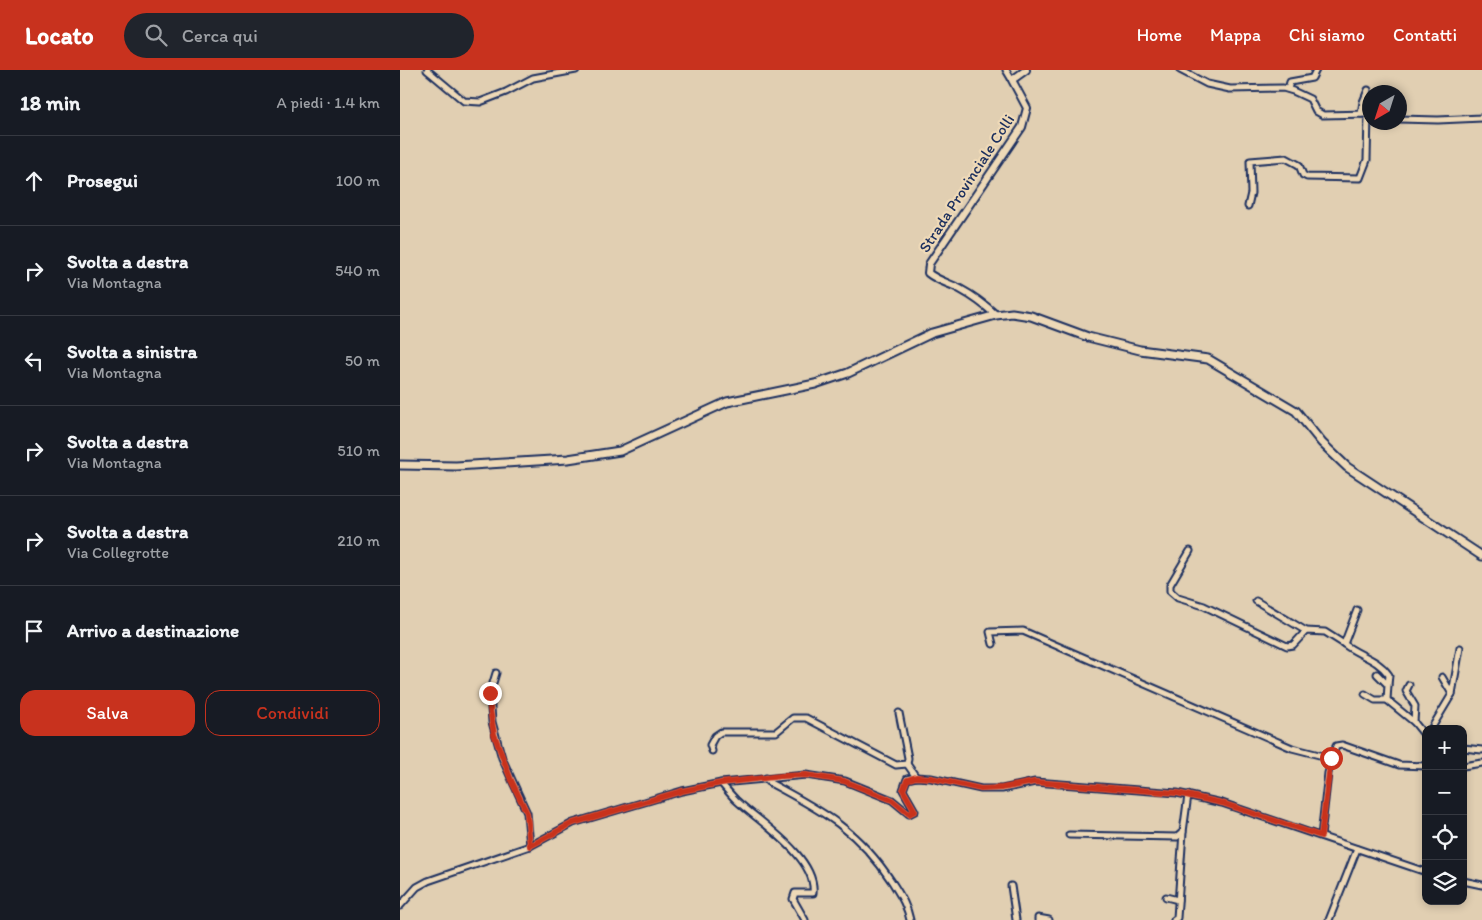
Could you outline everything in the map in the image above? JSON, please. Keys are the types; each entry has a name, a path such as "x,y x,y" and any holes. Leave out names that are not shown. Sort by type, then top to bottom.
{"main road":[{"path":"400,466 438,467 568,459 620,451 726,402 815,384 848,373 932,333 996,314 1012,313 1031,316 1088,337 1140,350 1208,359 1296,411 1322,443 1347,467 1482,556"}],"street":[{"path":"427,70 464,101 480,102 506,92 533,78 576,70"},
{"path":"1006,70 1012,80 1026,70"},
{"path":"1180,70 1208,84 1230,89 1288,89 1310,99 1316,111 1323,115 1361,114 1362,108"},
{"path":"1288,89 1290,82 1312,78 1316,70"},
{"name":"Strada Provinciale Colli","path":"996,314 960,289 935,279 928,273 929,264 1022,127 1027,108 1012,80"},
{"path":"1407,119 1482,118"},
{"path":"1248,206 1251,194 1250,161 1286,158 1299,165 1303,175 1307,177 1360,178 1367,160 1368,130"},
{"path":"1190,550 1170,585 1170,591 1178,598 1204,606 1287,646 1293,645 1306,631"},
{"path":"1256,601 1306,631 1325,632 1368,656 1383,667 1389,676 1386,700"},
{"path":"1344,644 1357,610"},
{"path":"993,644 990,632 1023,632 1292,748 1331,758"},
{"path":"1433,725 1452,694 1460,648"},
{"path":"496,673 490,693 492,722 502,758 527,813 530,846"},
{"path":"1377,674 1388,685"},
{"path":"1442,677 1452,694"},
{"path":"1409,686 1406,691 1414,706 1414,722"},
{"path":"1364,694 1375,700 1386,700 1414,722 1422,732"},
{"path":"900,712 908,758 907,764 916,777"},
{"path":"712,751 710,744 715,736 721,732 776,732 793,718 806,718 896,764 907,764"},
{"path":"1321,836 1331,758 1336,746 1342,745 1399,765 1422,766"},
{"path":"1467,748 1482,750"},
{"path":"1467,765 1482,763"},
{"path":"400,906 417,887 428,881 530,846 573,823 682,791 721,783 806,775 844,781 892,800 909,814 915,811"},
{"path":"920,815 915,811 903,790 907,780 916,777 953,782 981,789 1002,788 1034,782 1188,795 1222,803 1422,871"},
{"path":"766,778 770,783 849,830 879,862 908,906 910,920"},
{"path":"721,783 736,800 770,828 799,857 814,882 813,892 795,892 793,898 805,920"},
{"path":"1174,920 1177,918 1182,832 1188,795"},
{"path":"1069,835 1177,837 1182,832"},
{"path":"1329,920 1357,849"},
{"path":"1467,882 1482,884"},
{"path":"1010,886 1016,920"},
{"path":"1166,897 1178,900"},
{"path":"1038,920 1038,918 1045,918 1049,920"}],"route":[{"path":"490,693 490,709 494,734 511,780 527,813 530,846 573,823 682,791 721,783 806,775 844,781 875,792 892,800 909,814 915,811 903,790 907,780 916,777 953,782 981,789 1002,788 1034,782 1127,791 1177,793 1222,803 1321,836 1331,758"}]}
